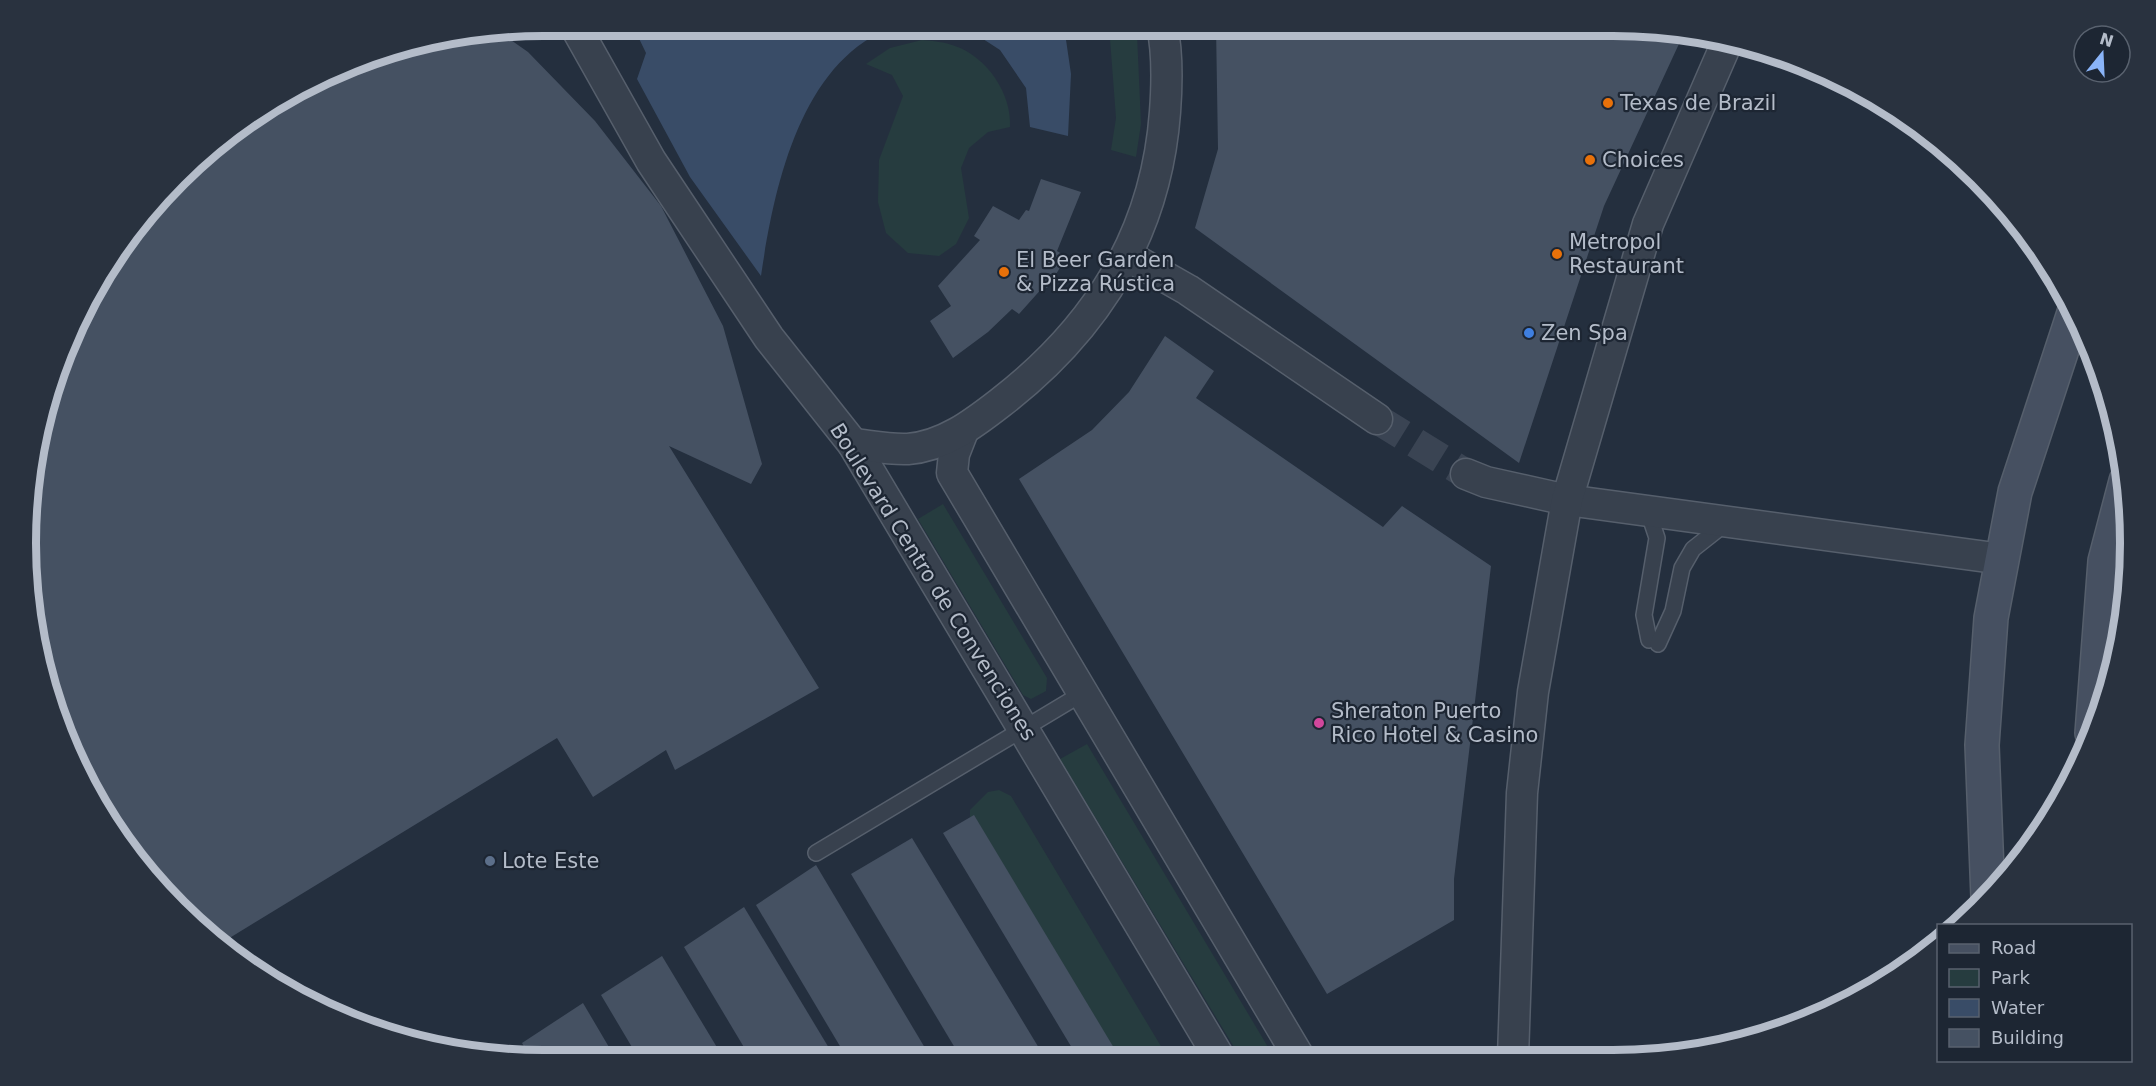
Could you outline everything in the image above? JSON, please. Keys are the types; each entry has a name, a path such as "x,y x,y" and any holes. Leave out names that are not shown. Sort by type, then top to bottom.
{"main road":[{"path":"1988,884 1982,745 1991,618 2015,492 2070,324"},
{"path":"2094,701 2105,561 2119,508"}],"street":[{"name":"Boulevard Centro de Convenciones","path":"581,36 651,161 769,338 854,444 1215,1050"},
{"path":"854,444 908,449 963,431 1048,364 1084,324 1128,256 1156,175 1164,131 1167,89 1163,36"},
{"path":"1513,1050 1522,793 1533,692 1568,500 1648,225 1724,49"},
{"path":"1128,256 1188,290 1377,419"},
{"path":"963,431 954,454 952,473 1295,1050"},
{"path":"1466,474 1486,482 1568,500 2002,559"}],"lane":[{"path":"1648,511 1658,538 1644,615 1654,642 1673,611 1682,568 1694,549 1728,521"},
{"path":"816,853 1083,693"}],"green space":[{"path":"1110,36 1137,36 1141,124 1136,157 1111,150 1116,118"},
{"path":"922,40 951,45 967,51 977,59 995,78 1007,102 1010,114 1010,127 988,132 969,148 961,168 969,218 956,244 939,256 908,253 886,233 878,202 879,160 903,96 892,75 866,64 890,48"},
{"path":"943,504 1047,678 1046,691 1031,699 1023,695 918,519"},
{"path":"1087,744 1270,1050 1236,1050 1060,759"},
{"path":"999,790 1011,796 1163,1050 1107,1050 970,821 970,810 988,792"}],"water":[{"path":"638,36 876,36 862,43 836,67 814,97 797,131 774,205 761,276 690,177 637,79 646,53"},
{"path":"978,36 1065,36 1071,74 1068,136 1030,127 1026,88 1000,50"}],"building":[{"path":"1216,36 1613,36 1681,40 1604,206 1519,463 1195,228 1218,149"},
{"path":"507,37 528,52 595,121 661,206 723,326 762,464 751,484 669,446 819,688 675,770 666,750 593,797 557,738 227,939 184,902 162,877 121,825 104,796 88,767 63,706 53,674 40,609 36,543 37,510 40,477 53,412 63,380 88,319 121,261 141,234 184,184 209,162 261,121 289,104 319,88 380,63 412,53 477,40"},
{"name":"El Beer Garden & Pizza Rústica","path":"1041,179 1081,192 1057,251 1067,257 1047,288 1044,286 1019,314 1012,309 988,332 953,358 930,321 951,306 938,286 980,240 974,236 993,206 1019,220 1026,210 1029,211"},
{"name":"Sheraton Puerto Rico Hotel & Casino","path":"1165,336 1214,371 1196,398 1383,527 1402,506 1491,566 1454,879 1454,920 1327,994 1019,479 1092,430 1129,392"},
{"path":"974,815 1115,1050 1073,1050 943,833"},
{"path":"912,838 1040,1050 956,1050 851,874"},
{"path":"816,865 926,1050 842,1050 756,905"},
{"path":"744,907 830,1050 746,1050 684,947"},
{"path":"662,956 719,1050 634,1050 601,995"},
{"path":"583,1003 611,1050 526,1049 522,1043"}],"tunnel":[{"path":"1377,419 1466,474"}],"place":[{"name":"Texas de Brazil","path":"1608,103"},
{"name":"Choices","path":"1590,160"},
{"name":"Metropol Restaurant","path":"1557,254"},
{"name":"El Beer Garden & Pizza Rústica","path":"1004,272"},
{"name":"Zen Spa","path":"1529,333"},
{"name":"Sheraton Puerto Rico Hotel & Casino","path":"1319,723"},
{"name":"Lote Este","path":"490,861"}]}
